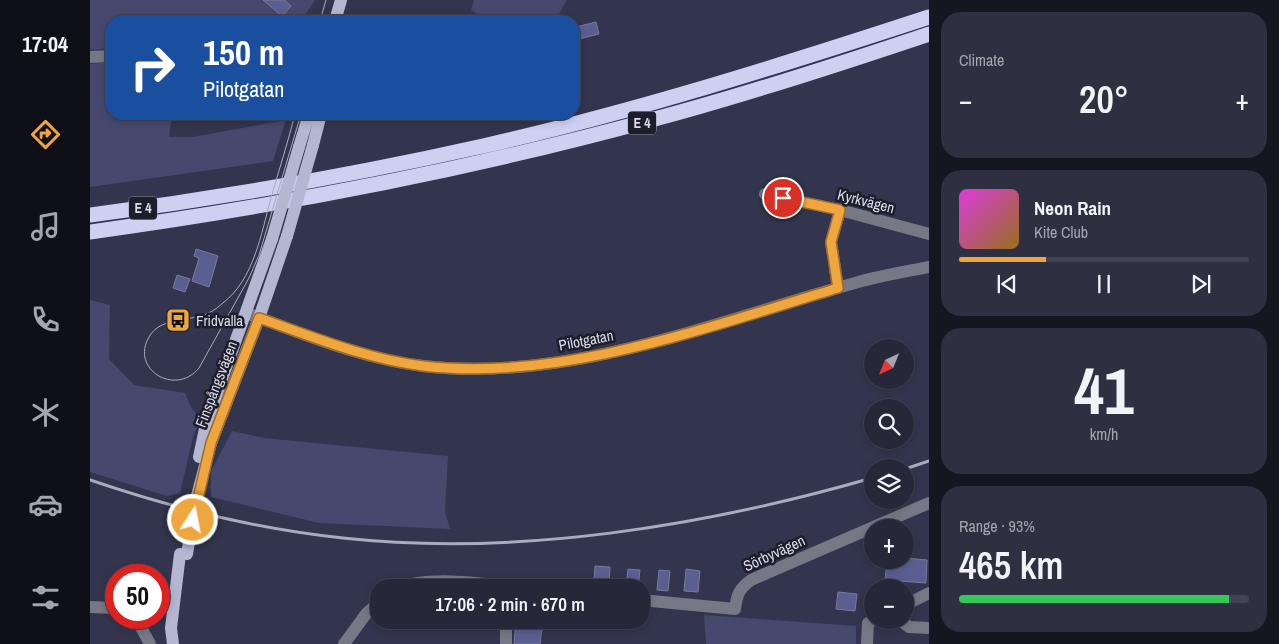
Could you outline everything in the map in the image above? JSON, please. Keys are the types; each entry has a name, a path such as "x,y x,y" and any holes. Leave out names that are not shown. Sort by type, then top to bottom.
{"highway":[{"name":"E 4","path":"90,215 214,198 344,175 484,146 694,91 794,62 929,17"},
{"name":"E 4","path":"90,232 195,218 350,190 488,161 652,120 797,78 929,34"}],"main road":[{"path":"337,15 341,0"},
{"path":"344,15 346,0"},
{"name":"Finspångsvägen","path":"175,644 179,628 184,554 206,424 272,239 307,120"},
{"name":"Finspångsvägen","path":"193,497 287,236 319,120"}],"street":[{"path":"90,57 105,56"},
{"name":"Kyrkvägen","path":"764,194 840,210 929,234"},
{"path":"838,288 831,242 840,210"},
{"name":"Pilotgatan","path":"246,314 357,353 400,362 446,368 498,368 549,363 655,342 857,282 929,267"},
{"name":"Sörbyvägen","path":"650,601 735,608 737,593 741,586 750,580 929,503"},
{"path":"914,600 929,593"},
{"path":"90,607 105,608"},
{"path":"344,644 362,618 370,610"},
{"path":"914,627 929,628"},
{"path":"142,629 150,644"},
{"path":"506,629 506,644"},
{"path":"867,644 868,629"}],"shaded area":[{"path":"90,0 315,0 305,15 105,15 105,49 90,50"},
{"path":"474,0 567,0 558,15 478,15 471,10"},
{"path":"105,63 105,120 171,120 169,137 193,137 286,120 273,161 90,187 90,64"},
{"path":"90,300 110,305 109,359 134,385 185,393 200,420 193,437 180,493 167,496 90,472"},
{"path":"232,431 264,438 448,456 445,512 450,529 319,523 211,497 211,471"},
{"path":"704,615 856,626 856,644 706,644"}],"building":[{"path":"263,0 284,0 291,6 281,15"},
{"path":"596,22 599,34 580,39 580,26"},
{"path":"196,249 218,256 209,287 192,281 199,258 194,256"},
{"path":"177,275 190,279 185,292 173,288"},
{"path":"914,559 927,560 926,583 914,582 914,579 885,579 886,569 914,569"},
{"path":"595,566 610,567 609,579 594,579"},
{"path":"628,569 640,570 639,579 627,579"},
{"path":"686,569 700,571 698,592 684,591"},
{"path":"659,570 670,571 668,591 657,590"},
{"path":"838,592 857,594 855,611 836,609"},
{"path":"515,629 542,629 540,644 514,644"}],"tram line":[{"path":"322,15 326,0"},
{"path":"293,120 260,241 249,269 234,293 209,313 165,324 153,331 145,349 145,359 150,369 158,375 178,380 189,376 199,368 249,278 259,255 299,120"}],"railway":[{"path":"914,466 929,461"},
{"path":"90,480 152,500 246,523 343,538 409,543 543,540 610,533 677,523 743,510 864,480"}],"place":[{"name":"Fridvalla","path":"178,320"}],"route":[{"path":"193,520 197,496 211,443 259,318 357,353 422,366 446,368 498,368 549,363 655,342 838,288 831,242 840,210 783,198"}]}
